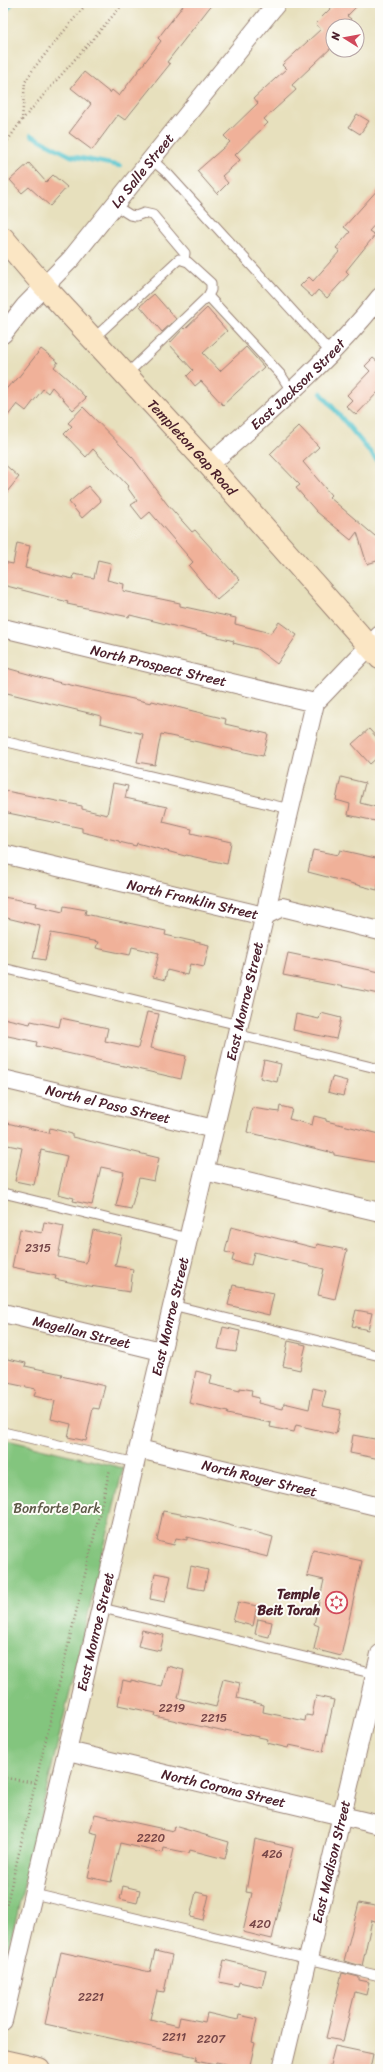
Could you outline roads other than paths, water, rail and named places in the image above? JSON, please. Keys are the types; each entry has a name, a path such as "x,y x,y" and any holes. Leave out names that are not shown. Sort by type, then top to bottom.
{"street":[{"name":"La Salle Street","path":"3,334 44,286 70,259 277,3"},
{"name":"Templeton Gap Road","path":"3,238 44,286 376,646"},
{"name":"East Jackson Street","path":"209,465 292,392 331,353 380,297"},
{"name":"North Prospect Street","path":"3,628 315,703"},
{"name":"East Monroe Street","path":"3,2021 138,1456 161,1351 315,703 376,646"},
{"name":"North Franklin Street","path":"3,854 264,916 282,907 380,931"},
{"name":"North el Paso Street","path":"3,1079 214,1130"},
{"path":"204,1171 380,1212"},
{"name":"Magellan Street","path":"3,1313 161,1351"},
{"name":"North Royer Street","path":"138,1456 380,1507"},
{"name":"East Madison Street","path":"282,2069 342,1816 378,1675 380,1654"},
{"name":"North Corona Street","path":"68,1751 380,1825"},
{"path":"3,2061 39,2069"}],"lane":[{"path":"151,159 168,174 331,353"},
{"path":"114,205 136,216 144,213 153,215 185,253 184,260"},
{"path":"93,339 179,259 184,260 211,283 211,290 208,296 126,375"},
{"path":"208,296 281,375 292,392"},
{"path":"3,741 290,809"},
{"path":"3,968 380,1069"},
{"path":"3,1193 188,1238"},
{"path":"172,1305 380,1356"},
{"path":"3,1432 138,1456"},
{"path":"102,1608 378,1675"},
{"path":"34,1894 380,1976"}],"waterway":[{"path":"3,15 12,3"},
{"path":"31,135 71,156 120,166"},
{"path":"321,393 380,464"}],"place":[{"name":"Temple Beit Torah","path":"336,1602"}],"park label":[{"name":"Bonforte Park","path":"57,1508"}]}
